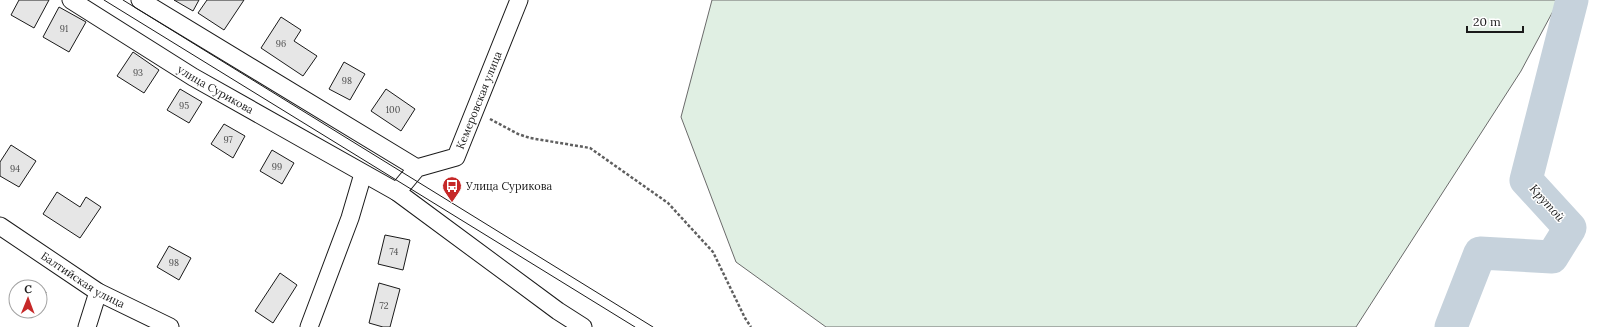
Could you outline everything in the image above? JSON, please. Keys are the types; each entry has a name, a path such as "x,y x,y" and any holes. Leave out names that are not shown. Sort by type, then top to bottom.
{"street":[{"name":"улица Сурикова","path":"71,0 194,77 397,192 557,319 583,327"},
{"path":"140,0 417,168 397,192"},
{"name":"Кемеровская улица","path":"417,168 456,156 519,0"},
{"path":"309,327 350,218 363,174"},
{"name":"Балтийская улица","path":"0,226 98,292 170,327"},
{"path":"87,327 98,292"}],"path":[{"path":"474,110 518,134 530,138 590,148 668,203 713,252 745,318 751,327"}],"green space":[{"path":"712,0 1559,0 1521,71 1356,327 826,327 736,262 681,117"}],"building":[{"path":"19,0 49,0 34,28 11,15"},
{"path":"174,0 199,0 193,11"},
{"path":"207,0 244,0 224,30 198,13"},
{"path":"59,7 86,22 69,52 43,37"},
{"path":"281,17 301,30 294,41 317,56 303,76 261,48"},
{"path":"133,52 159,70 144,93 117,76"},
{"path":"344,62 365,74 350,100 329,89"},
{"path":"180,89 202,102 189,123 167,110"},
{"path":"386,89 415,109 401,131 371,111"},
{"path":"224,124 245,136 233,158 211,144"},
{"path":"11,145 36,161 19,187 0,176 0,162"},
{"path":"272,150 294,163 282,184 260,171"},
{"path":"57,192 80,207 86,197 101,207 80,238 43,214"},
{"path":"385,235 410,240 403,270 378,264"},
{"path":"169,246 191,258 179,280 157,267"},
{"path":"280,273 297,285 273,323 255,311"},
{"path":"379,283 400,289 390,327 383,327 369,323"}],"waterway":[{"name":"Крутой","path":"1451,327 1480,253 1552,257 1570,228 1526,180 1572,0"}],"tram line":[{"path":"104,0 635,327"},
{"path":"123,0 653,327"}],"place":[{"name":"Улица Сурикова","path":"452,203"}]}
